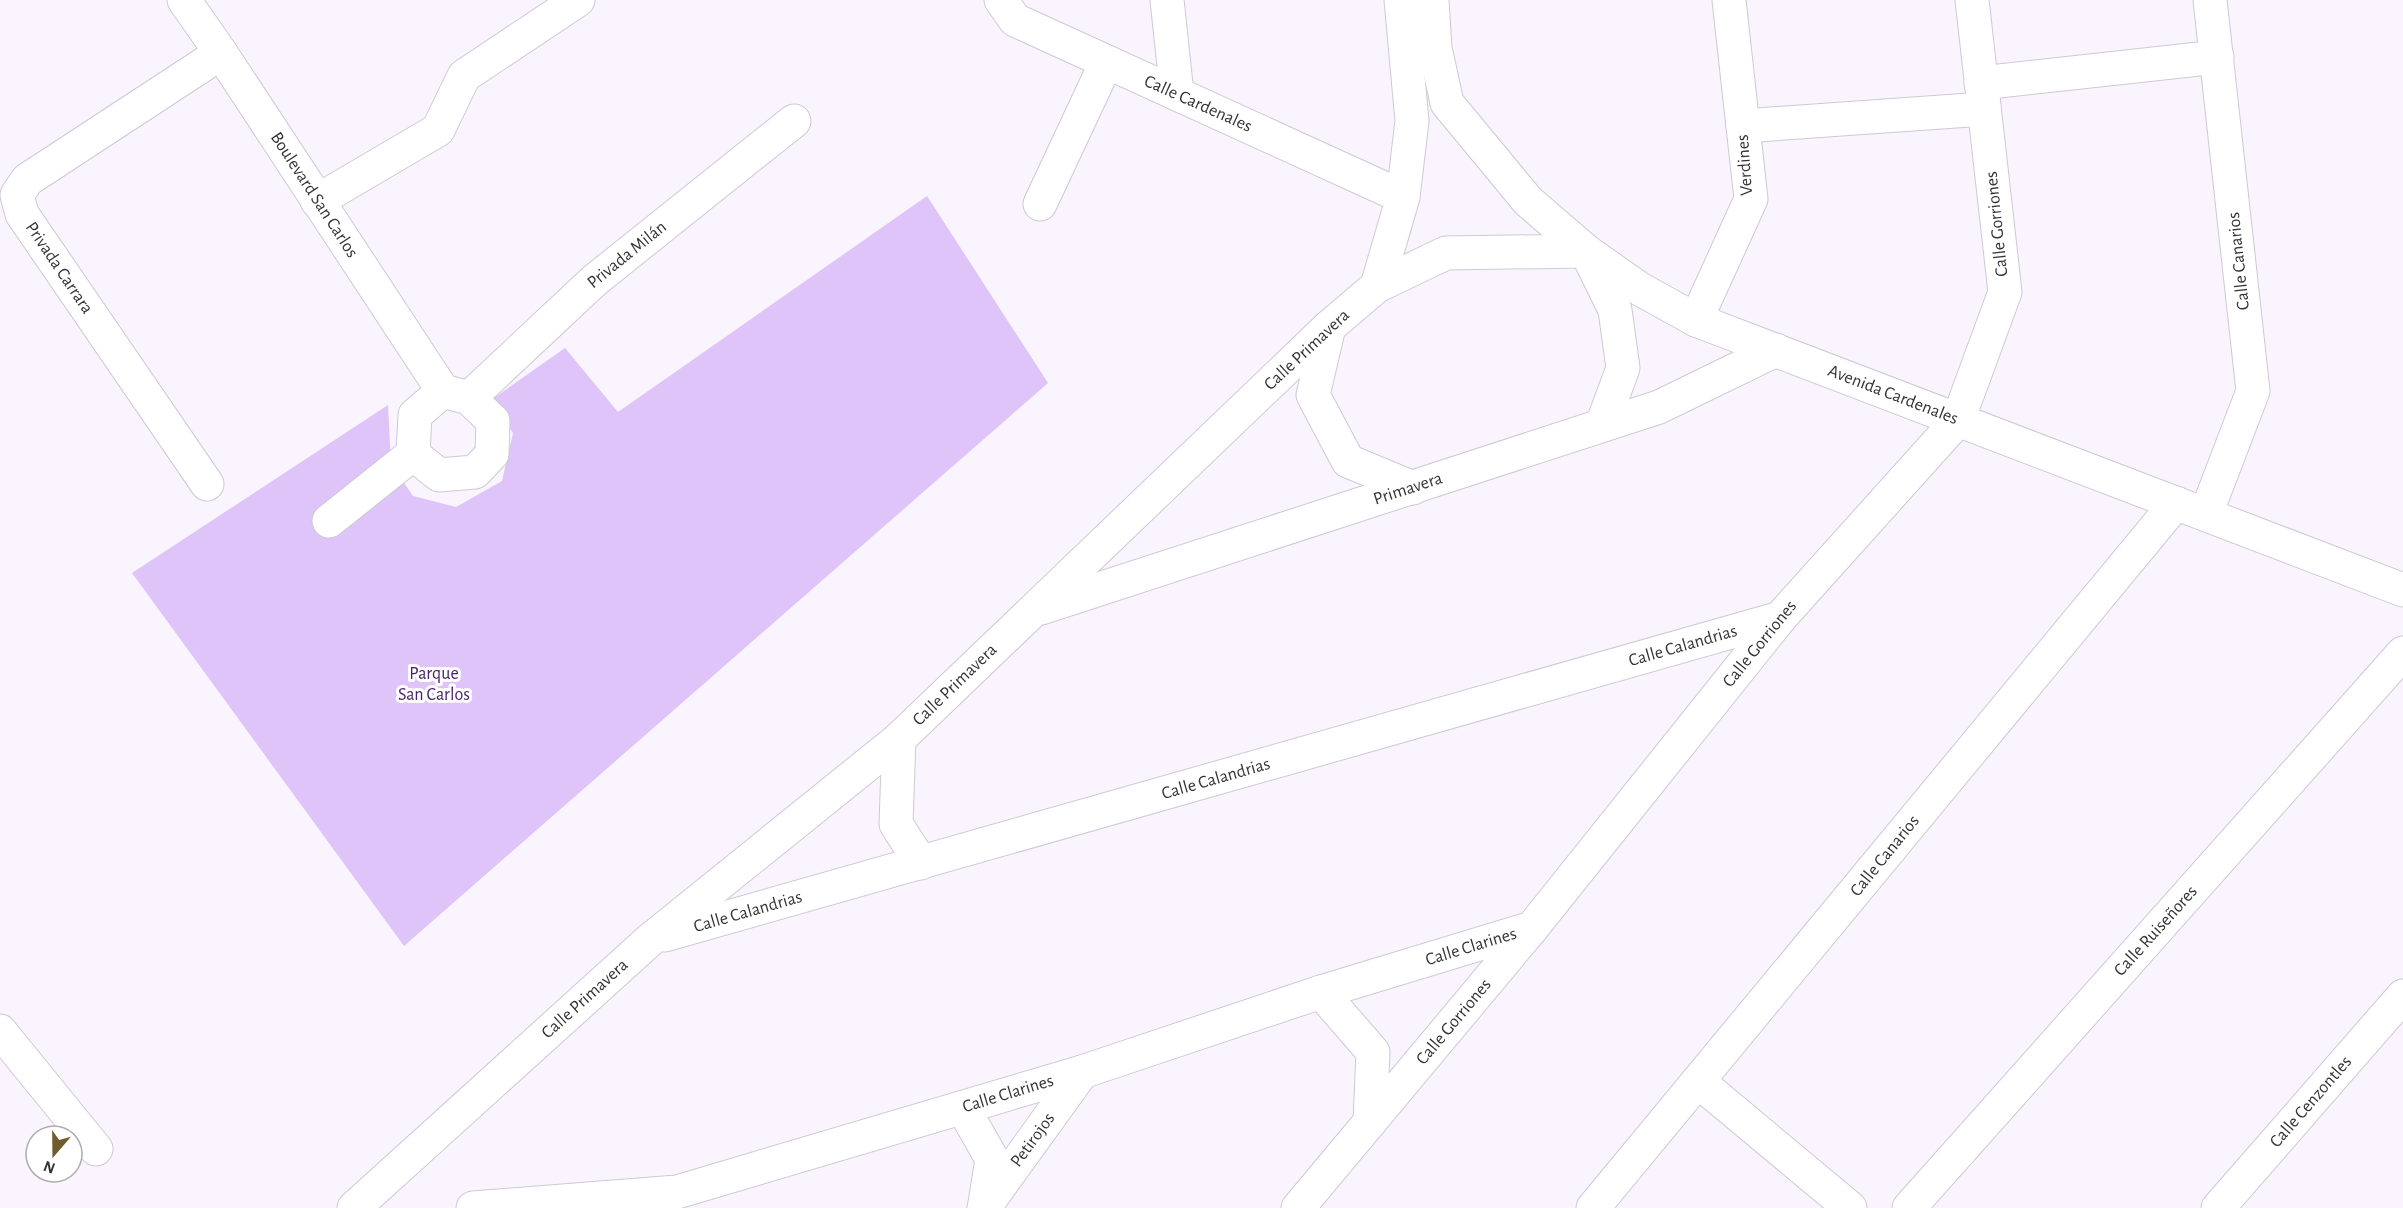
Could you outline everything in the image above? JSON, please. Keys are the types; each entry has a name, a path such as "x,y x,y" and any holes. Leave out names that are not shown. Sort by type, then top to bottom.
{"street":[{"path":"317,201 438,130 464,76 578,0"},
{"name":"Calle Cardenales","path":"1001,0 1015,20 1403,197"},
{"path":"1167,0 1177,94"},
{"path":"1377,286 1403,197 1412,121 1401,0"},
{"path":"1412,121 1447,102 1435,48 1432,0"},
{"name":"Verdines","path":"1696,320 1751,199 1729,0"},
{"name":"Calle Gorriones","path":"1298,1208 1532,928 1780,618 1958,420 2005,292 1972,0"},
{"name":"Calle Canarios","path":"1593,1208 2191,508 2253,391 2210,0"},
{"name":"Boulevard San Carlos","path":"196,5 222,53 317,201 456,395 493,421 492,454 475,472 439,475 414,454"},
{"name":"Privada Carrara","path":"207,484 22,214 17,195 27,180 222,53"},
{"path":"1743,126 1983,96 2217,57"},
{"path":"1040,204 1106,63"},
{"name":"Avenida Cardenales","path":"1447,102 1528,201 1586,251 1640,289 1696,320 2403,590"},
{"name":"Privada Milán","path":"456,395 794,120"},
{"path":"1586,251 1615,310 1623,368 1602,425"},
{"name":"Calle Primavera","path":"354,1208 651,939 899,739 1329,327 1377,286 1446,254 1586,251"},
{"path":"1329,327 1314,394 1348,461 1413,488"},
{"name":"Primavera","path":"1034,611 1659,407 1776,350"},
{"path":"329,521 414,454 415,415 456,395"},
{"name":"Calle Calandrias","path":"651,939 1780,618"},
{"name":"Calle Ruiseñores","path":"1910,1208 2403,653"},
{"path":"899,739 896,824 921,863"},
{"name":"Calle Clarines","path":"473,1208 669,1200 1082,1072 1322,992 1532,928"},
{"path":"1322,992 1373,1052 1370,1122"},
{"name":"Calle Cenzontles","path":"2218,1208 2403,996"},
{"path":"0,1031 96,1149"},
{"name":"Petirojos","path":"984,1208 1082,1072"},
{"path":"1699,1082 1850,1208"},
{"name":"Petirojos","path":"963,1108 992,1159 984,1208"}],"green space":[{"name":"Parque San Carlos","path":"927,196 1048,383 404,946 132,573 388,405 391,464 413,496 456,507 502,481 513,433 491,400 565,348 618,412"}]}
